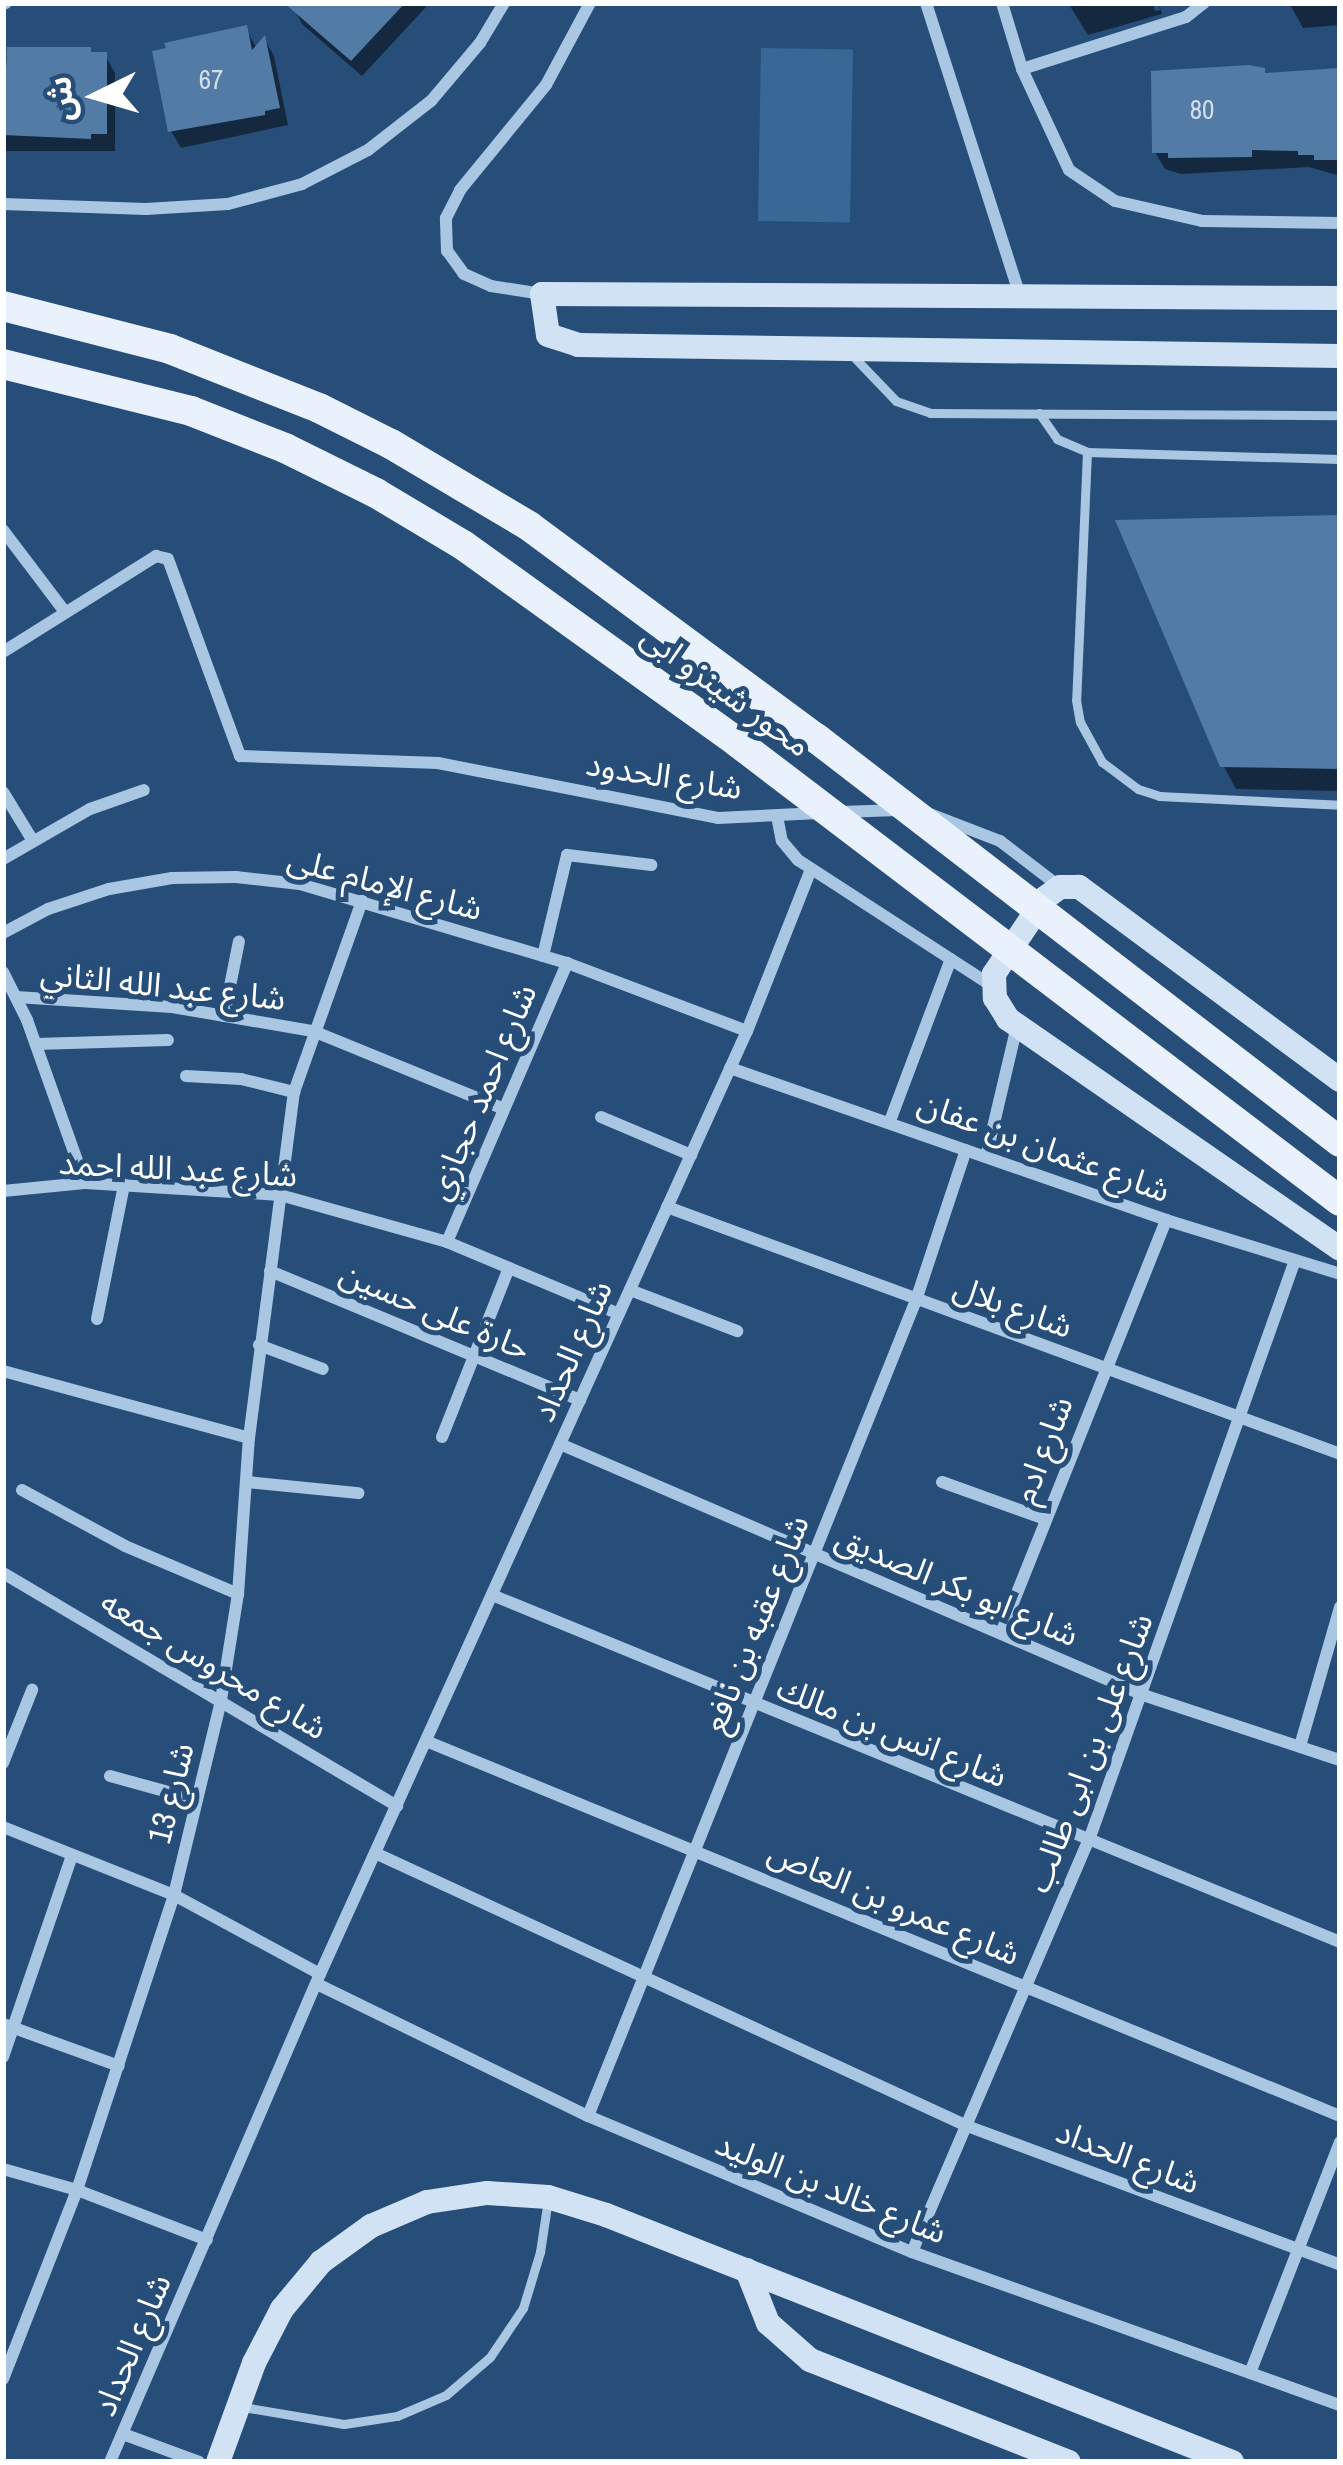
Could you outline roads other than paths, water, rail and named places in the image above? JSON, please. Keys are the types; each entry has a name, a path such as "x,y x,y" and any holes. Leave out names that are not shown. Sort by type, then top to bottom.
{"main road":[{"name":"محور شينزو ابى","path":"3,305 170,350 320,408 391,443 546,537 816,738 1340,1142"},
{"name":"محور شينزو ابى","path":"3,364 190,411 285,448 463,544 737,742 1340,1201"}],"street":[{"path":"3,204 228,205 302,184 368,150 431,101 480,43 504,3"},
{"path":"590,3 546,85 460,190 446,218 447,251 464,274 491,286 542,294 1340,298"},
{"path":"926,3 1019,293"},
{"path":"1002,3 1022,69 1069,170 1115,201 1202,221 1340,223"},
{"path":"1022,69 1186,17 1204,3"},
{"path":"542,294 544,326 566,344 1340,356"},
{"path":"3,530 65,612 3,652"},
{"name":"شارع الحدود","path":"65,612 145,560 167,559 240,756 438,763 698,816 890,809 947,818 1000,841 1060,887"},
{"path":"3,859 90,809 144,790"},
{"path":"3,792 33,841"},
{"path":"777,816 789,852 993,986"},
{"path":"543,956 567,855 651,865"},
{"name":"شارع الحداد","path":"110,2462 318,1979 747,1030 811,868"},
{"name":"شارع الإمام على","path":"3,933 48,909 109,890 172,878 278,881 362,901 567,963 747,1030"},
{"path":"1340,1080 1088,892 1060,887 1045,898 998,962 993,986 1000,1009 1017,1026 1340,1249"},
{"name":"شارع 13","path":"3,2379 77,2190 174,1895 221,1700 238,1594 259,1345 294,1092 362,901"},
{"path":"224,1016 239,941"},
{"path":"890,1121 951,959"},
{"name":"شارع احمد حجازي","path":"447,1242 567,963"},
{"path":"3,973 36,1044 85,1183"},
{"name":"شارع عبد الله الثاني","path":"16,997 120,1001 313,1031 504,1109"},
{"path":"986,1157 1017,1026"},
{"path":"36,1044 168,1040"},
{"name":"شارع عثمان بن عفان","path":"730,1068 1166,1220 1340,1274"},
{"path":"186,1076 241,1079 294,1092"},
{"path":"601,1117 691,1155"},
{"name":"شارع عقبه بن نافع","path":"588,2116 691,1848 916,1300 966,1150"},
{"name":"شارع عبد الله احمد","path":"3,1191 85,1183 280,1195 447,1242 620,1313"},
{"path":"97,1319 124,1185"},
{"name":"شارع بلال","path":"667,1208 1340,1454"},
{"name":"شارع ادم","path":"1000,1633 1166,1220"},
{"name":"شارع على بن ابى طالب","path":"912,2252 1089,1840 1294,1263"},
{"path":"442,1437 509,1268"},
{"name":"حارة على حسين","path":"270,1271 580,1400"},
{"path":"630,1290 737,1331"},
{"path":"259,1345 323,1369"},
{"path":"3,1371 249,1438"},
{"name":"شارع ابو بكر الصديق","path":"560,1444 1143,1695 1340,1760"},
{"path":"247,1482 358,1493"},
{"path":"942,1482 1045,1519"},
{"path":"22,1490 125,1546 238,1594"},
{"name":"شارع محروس جمعه","path":"3,1573 397,1806"},
{"name":"شارع انس بن مالك","path":"492,1595 1340,1942"},
{"path":"1300,1746 1340,1607"},
{"path":"3,1763 9,1730 32,1690"},
{"name":"شارع عمرو بن العاص","path":"426,1741 1340,2116"},
{"path":"110,1776 197,1800"},
{"name":"شارع خالد بن الوليد","path":"3,1827 174,1895 318,1979 588,2116 912,2252 1340,2405"},
{"name":"شارع الحداد","path":"375,1853 967,2126 1340,2265"},
{"path":"3,2057 8,2025 72,1855"},
{"path":"8,2025 119,2066"},
{"path":"1250,2373 1340,2142"},
{"path":"3,2169 77,2190 206,2240"},
{"path":"218,2462 282,2308 321,2262 371,2226 427,2202 487,2192 548,2197 747,2270 1232,2462"},
{"path":"747,2270 768,2323 810,2360 1069,2462"},
{"path":"123,2434 199,2462"}],"lane":[{"path":"848,350 882,390 913,409 1340,415"},
{"path":"1039,413 1057,439 1087,452 1340,459"},
{"path":"1087,452 1076,700 1080,722 1102,762 1119,777 1159,796 1340,805"},
{"path":"238,2406 344,2424 397,2416 446,2395 490,2357 523,2308 540,2252 548,2197"}]}
